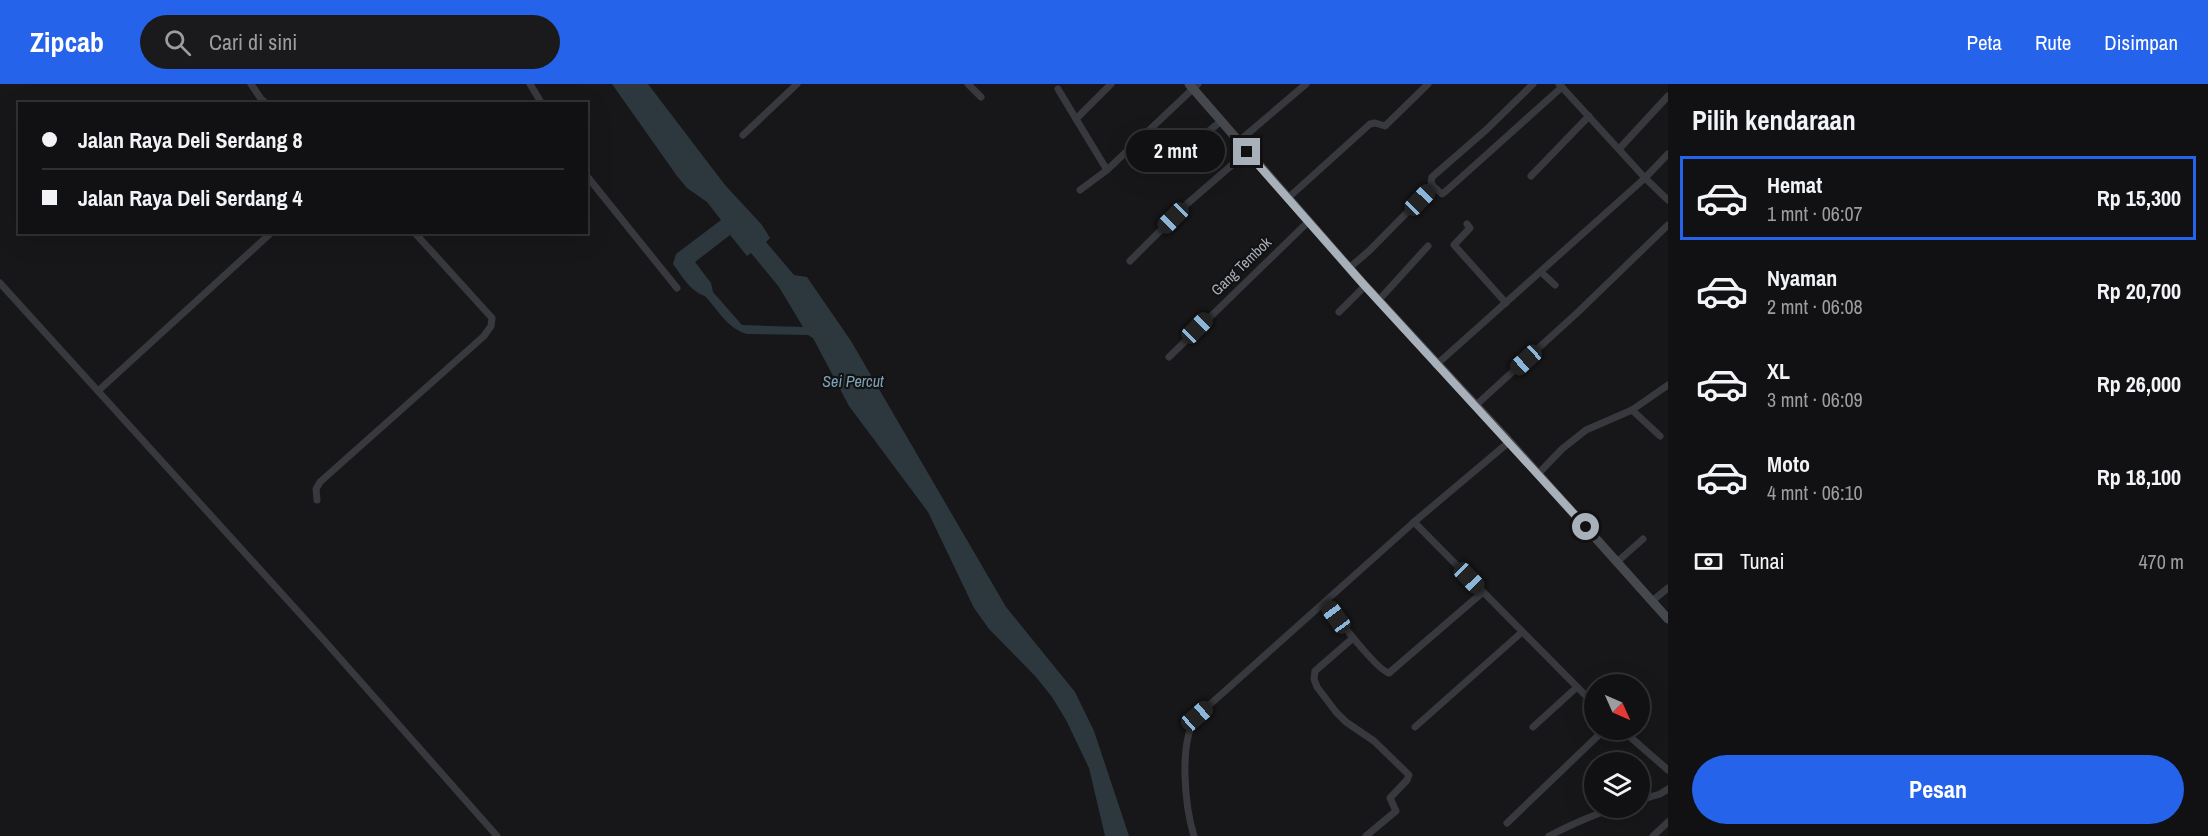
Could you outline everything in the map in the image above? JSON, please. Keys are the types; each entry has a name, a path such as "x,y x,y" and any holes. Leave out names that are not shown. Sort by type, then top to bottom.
{"street":[{"path":"251,84 265,102"},
{"path":"530,84 541,102"},
{"path":"743,135 797,84"},
{"path":"969,84 981,97"},
{"path":"1076,119 1111,84"},
{"path":"1238,142 1306,84"},
{"path":"1288,198 1370,124 1384,126 1428,84"},
{"path":"1533,84 1486,130 1432,177 1433,186 1443,194 1561,86 1668,200"},
{"path":"1080,190 1107,170 1150,132 1193,86 1220,122 1378,301 1668,619"},
{"path":"1058,89 1107,170"},
{"path":"1619,149 1668,96"},
{"path":"1531,176 1589,116"},
{"path":"1177,157 1220,122"},
{"path":"1130,261 1188,203 1247,152"},
{"path":"1436,365 1645,178 1668,154"},
{"path":"588,177 677,288"},
{"path":"1349,268 1369,251 1433,186"},
{"name":"Gang Tembok","path":"1168,357 1308,222"},
{"path":"1467,224 1470,228 1454,245 1506,303"},
{"path":"1475,406 1577,313 1668,225"},
{"path":"98,391 270,234"},
{"path":"317,500 316,489 320,482 484,336 491,326 492,318 416,234"},
{"path":"1378,301 1428,246"},
{"path":"1541,272 1555,285"},
{"path":"0,283 322,638 497,836"},
{"path":"1339,312 1365,286"},
{"path":"1538,474 1562,449 1586,430 1632,410 1668,386"},
{"path":"1632,410 1660,436"},
{"path":"1194,836 1188,815 1185,772 1194,719 1507,440"},
{"path":"1414,522 1584,694"},
{"path":"1617,562 1643,539"},
{"path":"1652,601 1668,588"},
{"path":"1325,602 1381,670 1389,673 1483,592"},
{"path":"1415,727 1522,632"},
{"path":"1353,638 1315,671 1314,679 1317,687 1346,722 1374,741 1408,775 1407,780 1390,798 1396,811 1366,836"},
{"path":"1533,727 1577,687"},
{"path":"1507,824 1594,740"},
{"path":"1634,740 1668,770"},
{"path":"1650,797 1668,789"},
{"path":"1549,836 1562,828 1590,818"},
{"path":"1653,836 1668,822"}],"water":[{"name":"Sei Percut","path":"612,84 648,84 725,185 762,225 770,238 766,242 794,275 807,277 851,341 1006,607 1075,692 1094,731 1129,836 1105,836 1089,768 1066,720 1036,677 989,629 974,608 928,512 849,406 813,338 808,335 740,332 705,296 691,287 673,264 676,254 721,220 707,202 687,188","holes":["730,235 747,256 751,253 779,287 803,327 742,325 713,292 711,283 695,262"]}],"route":[{"path":"1247,152 1436,365 1586,527"}]}
